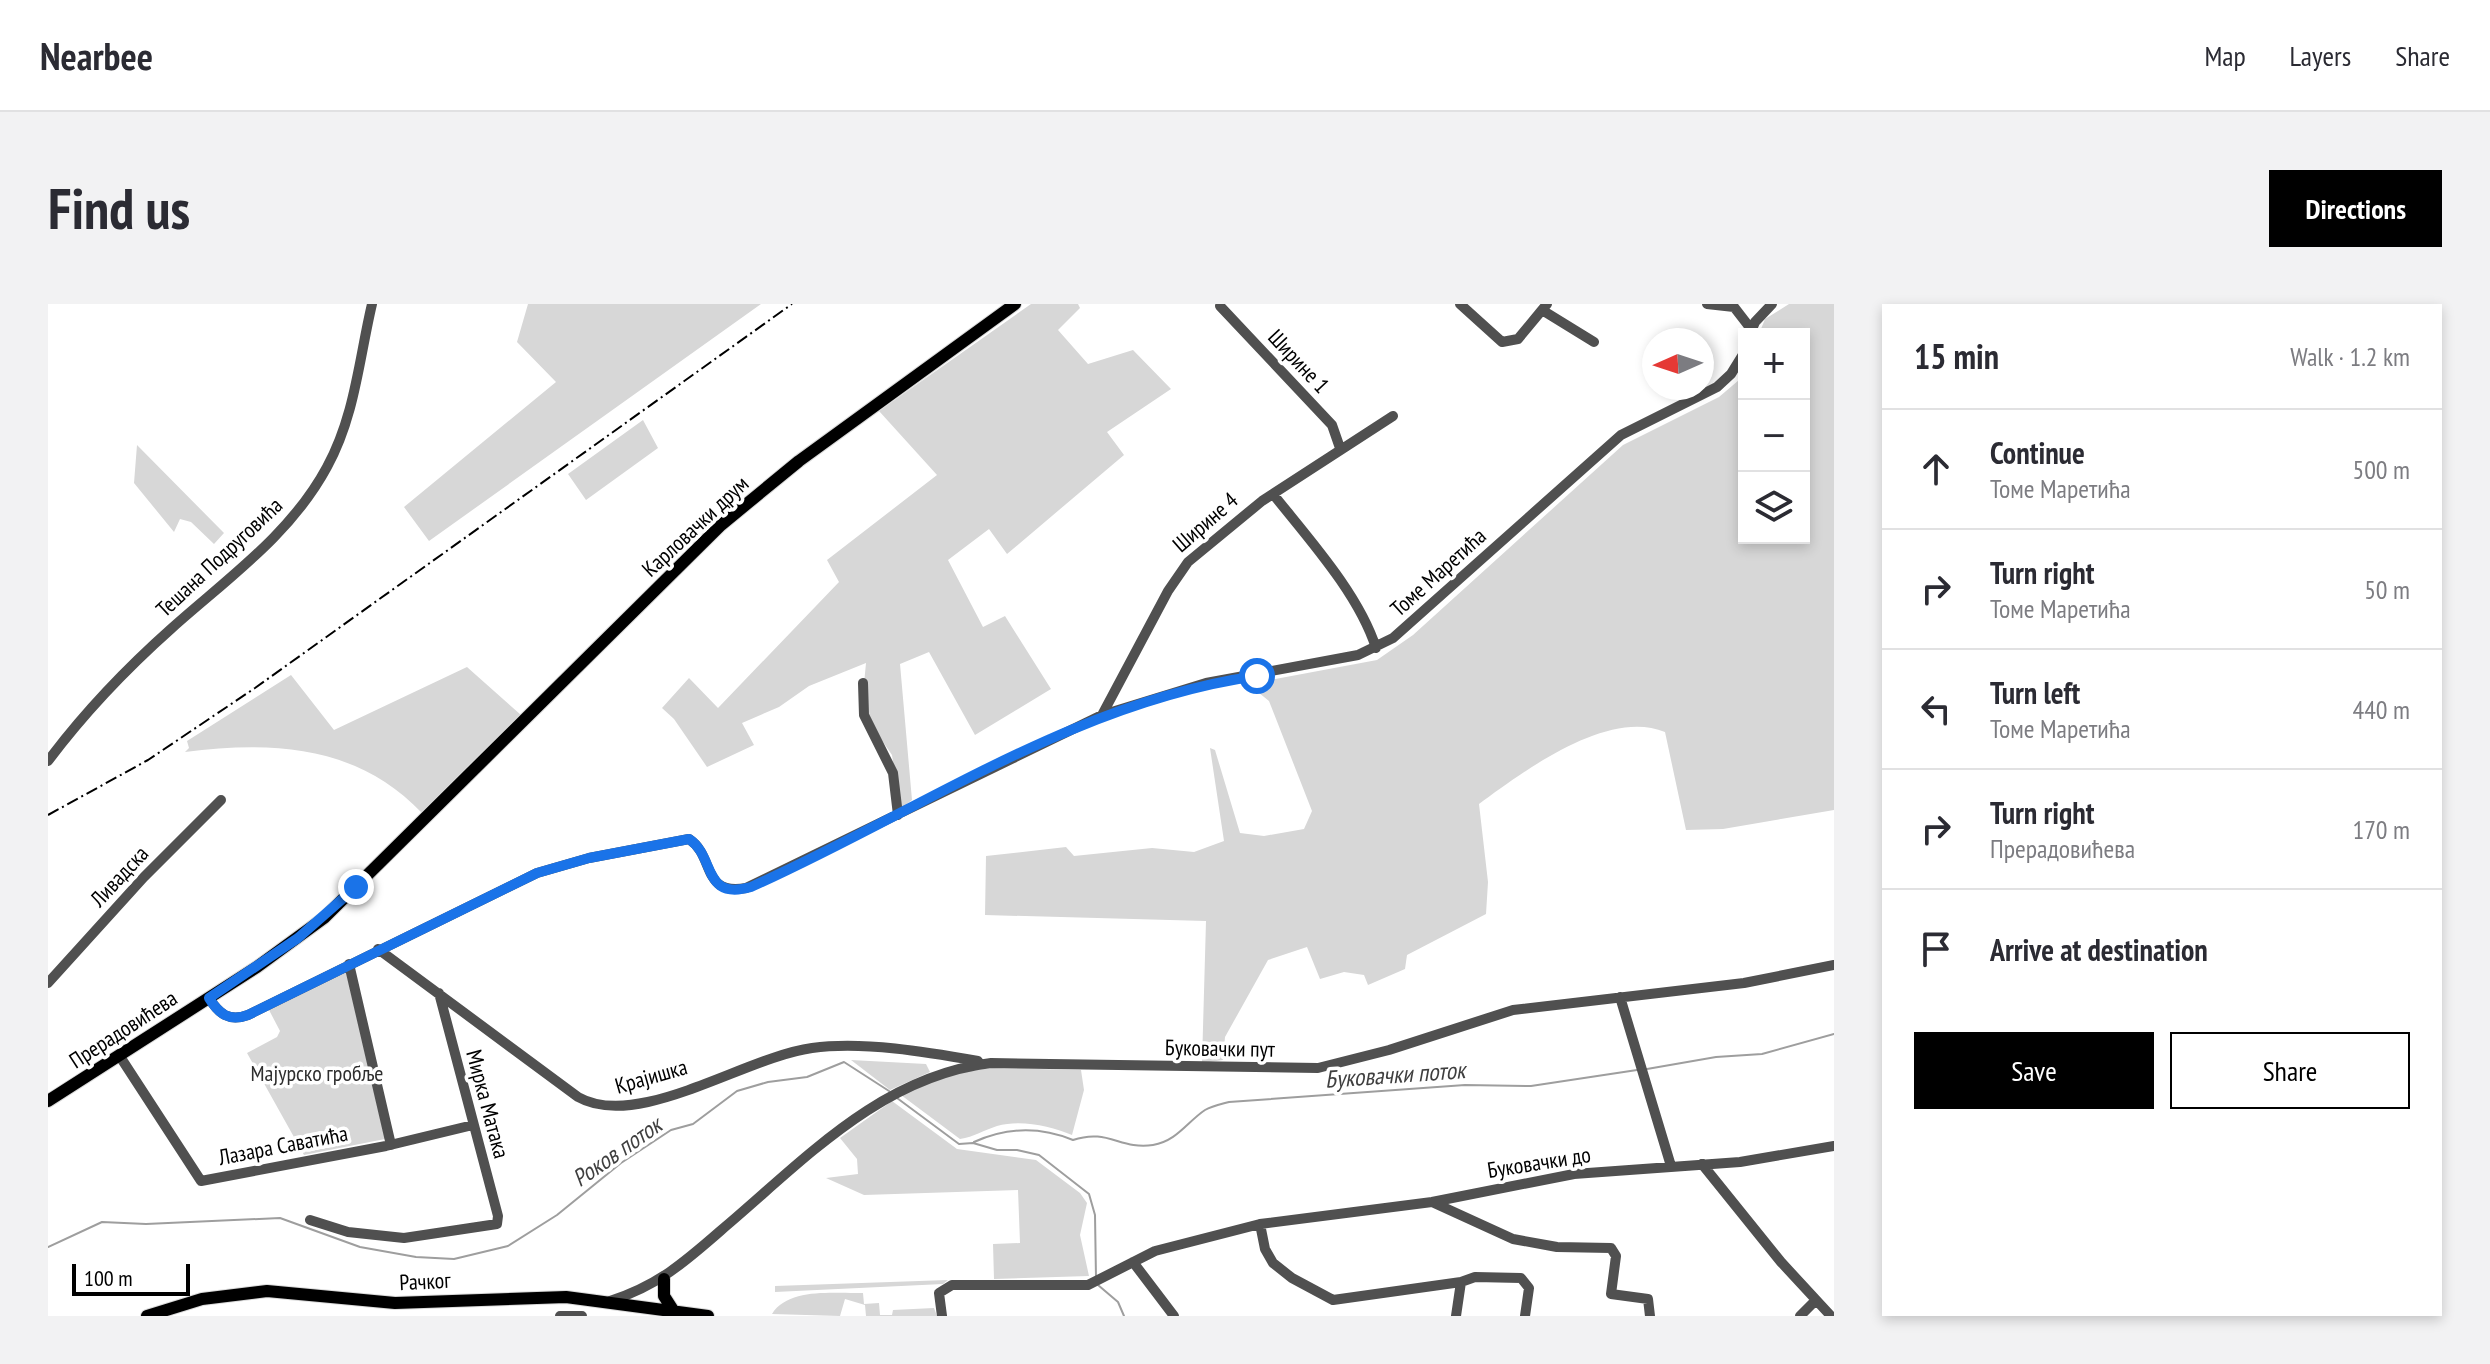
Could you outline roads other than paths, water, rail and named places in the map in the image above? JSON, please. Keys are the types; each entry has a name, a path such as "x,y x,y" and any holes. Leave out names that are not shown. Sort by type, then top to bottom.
{"main road":[{"name":"Карловачки друм","path":"405,839 738,510 799,461 1015,304"},
{"name":"Прерадовићева","path":"48,1101 209,998 324,918 405,839"},
{"path":"664,1279 664,1296 673,1310"},
{"name":"Рачког","path":"147,1316 202,1299 267,1291 395,1303 539,1296 610,1301 708,1316"}],"street":[{"name":"Тешана Подруговића","path":"48,761 129,668 270,543 301,508 327,466 349,415 372,304"},
{"path":"1460,304 1502,342 1518,339 1544,307 1594,342"},
{"path":"1707,304 1734,306 1749,328"},
{"path":"1753,328 1772,304"},
{"name":"Ширине 1","path":"1220,306 1332,425 1340,448"},
{"name":"Томе Маретића","path":"209,998 217,1011 239,1019 486,895 553,867 686,839 700,849 718,884 740,890 1102,715 1206,683 1346,658 1376,648 1408,628 1621,435 1717,387 1738,363"},
{"name":"Ширине 4","path":"1102,715 1180,570 1222,531 1273,494 1393,416"},
{"path":"1273,494 1332,571 1371,632 1376,648"},
{"path":"863,683 864,715 893,773 898,815"},
{"name":"Ливадска","path":"48,983 144,877 221,800"},
{"name":"Крајишка","path":"378,949 578,1097 608,1108 654,1101 804,1049 834,1047 932,1053 991,1063"},
{"path":"349,964 391,1145"},
{"name":"Буковачки пут","path":"610,1301 664,1279 847,1124 892,1094 936,1074 991,1063 1318,1068 1381,1053 1504,1012 1744,983 1834,965"},
{"name":"Мирка Матака","path":"310,1220 348,1232 402,1238 497,1224 498,1216 439,993"},
{"path":"1620,997 1671,1166"},
{"path":"932,1053 939,1060 936,1074"},
{"name":"Лазара Саватића","path":"119,1055 201,1181 391,1145 473,1125"},
{"name":"Буковачки до","path":"942,1316 939,1293 952,1285 1088,1285 1176,1244 1260,1224 1432,1202 1574,1174 1740,1162 1831,1144"},
{"path":"1702,1164 1831,1316"},
{"path":"1432,1202 1513,1239 1557,1247 1604,1246 1614,1249 1610,1292 1650,1300 1650,1316"},
{"path":"1260,1224 1265,1249 1273,1263 1292,1278 1333,1300 1461,1282 1475,1277 1526,1281 1529,1288 1525,1316"},
{"path":"1133,1262 1174,1316"},
{"path":"1456,1316 1461,1282"},
{"path":"1800,1316 1816,1300"}],"waterway":[{"name":"Буковачки поток","path":"1647,1069 1716,1057 1762,1054 1834,1034"},
{"name":"Роков поток","path":"48,1247 102,1222 146,1224 280,1218 360,1247 416,1257 454,1259 508,1246 557,1215 621,1163 671,1130 693,1124 737,1091 768,1082 807,1077 844,1062 889,1091"},
{"name":"Буковачки поток","path":"974,1142 999,1133 1023,1130 1048,1132 1073,1140 1096,1136 1132,1145 1153,1145 1175,1135 1205,1110 1229,1102 1465,1085 1531,1086 1637,1070"},
{"name":"Роков поток","path":"897,1098 959,1144 973,1143 997,1150 1039,1155 1089,1194 1095,1215 1096,1278"},
{"name":"Роков поток","path":"1098,1285 1118,1302 1124,1316"}],"railway":[{"path":"48,815 148,760 255,688 792,304"}],"park label":[{"name":"Мајурско гробље","path":"317,1073"}]}
